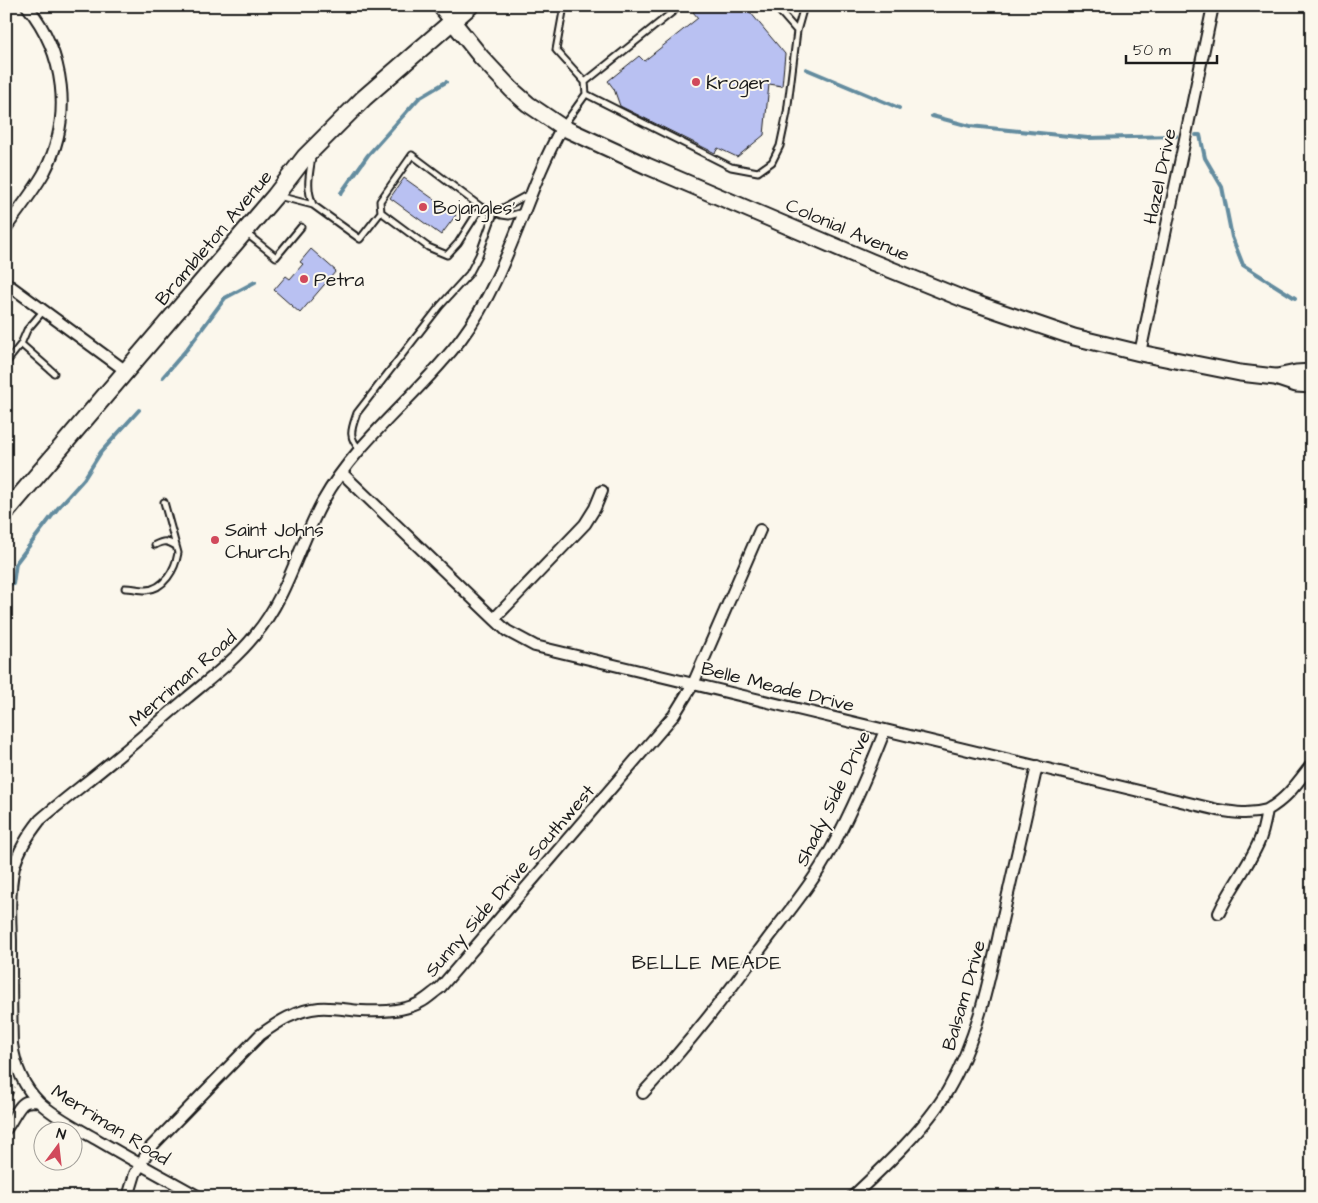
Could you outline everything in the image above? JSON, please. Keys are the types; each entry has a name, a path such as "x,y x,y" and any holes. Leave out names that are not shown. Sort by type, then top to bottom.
{"main road":[{"name":"Brambleton Avenue","path":"6,512 275,196 314,147 370,93 470,6"},
{"name":"Colonial Avenue","path":"452,22 512,90 528,104 562,127 647,166 872,262 966,300 1074,337 1140,353 1240,373 1275,377 1296,384 1312,385"},
{"name":"Colonial Avenue","path":"1275,377 1312,372"}],"street":[{"path":"6,228 44,173 53,154 62,114 60,73 54,53 46,34 27,6"},
{"path":"440,6 452,22"},
{"name":"Hazel Drive","path":"1140,353 1213,6"},
{"name":"Merriman Road","path":"199,1197 60,1118 38,1101 27,1088 19,1073 12,1044 10,914 12,882 20,849 40,820 200,687 241,651 257,633 271,614 324,500 342,473 360,450 433,373 462,338 492,287 531,193 562,127"},
{"path":"6,282 126,371"},
{"name":"Belle Meade Drive","path":"342,473 507,631 535,646 1218,810 1239,814 1253,814 1267,810"},
{"path":"494,619 584,524 595,508 602,491"},
{"name":"Sunny Side Drive Southwest","path":"128,1197 140,1164 150,1148 260,1035 274,1025 289,1016 319,1008 375,1012 394,1010 421,1002 440,988 643,754 674,715 693,684 760,530"},
{"name":"Shady Side Drive","path":"643,1093 669,1065 748,966 819,870 832,848 885,730"},
{"path":"1219,913 1226,896 1258,844 1267,810 1277,805 1287,796 1312,764"},
{"name":"Balsam Drive","path":"852,1197 910,1138 935,1108 947,1091 961,1064 972,1036 989,980 1037,766"},
{"path":"6,1129 13,1121 20,1107 26,1102 38,1101"}],"lane":[{"path":"562,127 586,94 585,82 556,50 564,6"},
{"path":"585,82 680,6"},
{"path":"775,6 797,31"},
{"path":"586,94 732,167 758,172 772,162 780,146 787,113 797,31 804,6"},
{"path":"313,205 308,194 308,180 314,147"},
{"path":"275,196 313,205 360,240 381,212 380,201 412,155 481,207 494,213 509,216 523,212"},
{"path":"360,450 353,443 351,430 357,413 440,306 469,274 479,255 494,213 531,193"},
{"path":"381,212 428,247 448,254 458,243 481,207"},
{"path":"244,232 276,257 301,227"},
{"path":"7,361 21,344 27,330 44,310"},
{"path":"21,344 54,373"},
{"path":"125,588 146,590 158,586 166,580 177,561 178,553 164,502"},
{"path":"155,545 162,541 176,546"}],"path":[{"path":"6,1108 19,1073"}],"building":[{"name":"Kroger","path":"701,6 745,6 785,54 782,86 769,84 764,135 737,157 718,148 715,153 620,106 614,89 608,81 639,56 644,61 698,18 693,12"},
{"name":"Bojangles'","path":"404,178 456,215 441,235 390,198"},
{"path":"311,249 336,271 300,313 274,290 286,276 290,279 303,264 300,262"}],"waterway":[{"path":"806,69 899,108"},
{"path":"341,193 368,155 419,98 446,82"},
{"path":"932,116 970,126 1088,138 1176,136"},
{"path":"1196,135 1200,135 1205,158 1222,187 1232,237 1243,265 1295,298"},
{"path":"163,377 187,349 225,298 255,282"},
{"path":"13,584 16,563 58,508 84,479 101,452 139,410"}],"place":[{"name":"Kroger","path":"696,82"},
{"name":"Bojangles'","path":"423,207"},
{"name":"Petra","path":"304,279"},
{"name":"Saint Johns Church","path":"215,540"}],"district":[{"name":"BELLE MEADE","path":"707,962"}]}
